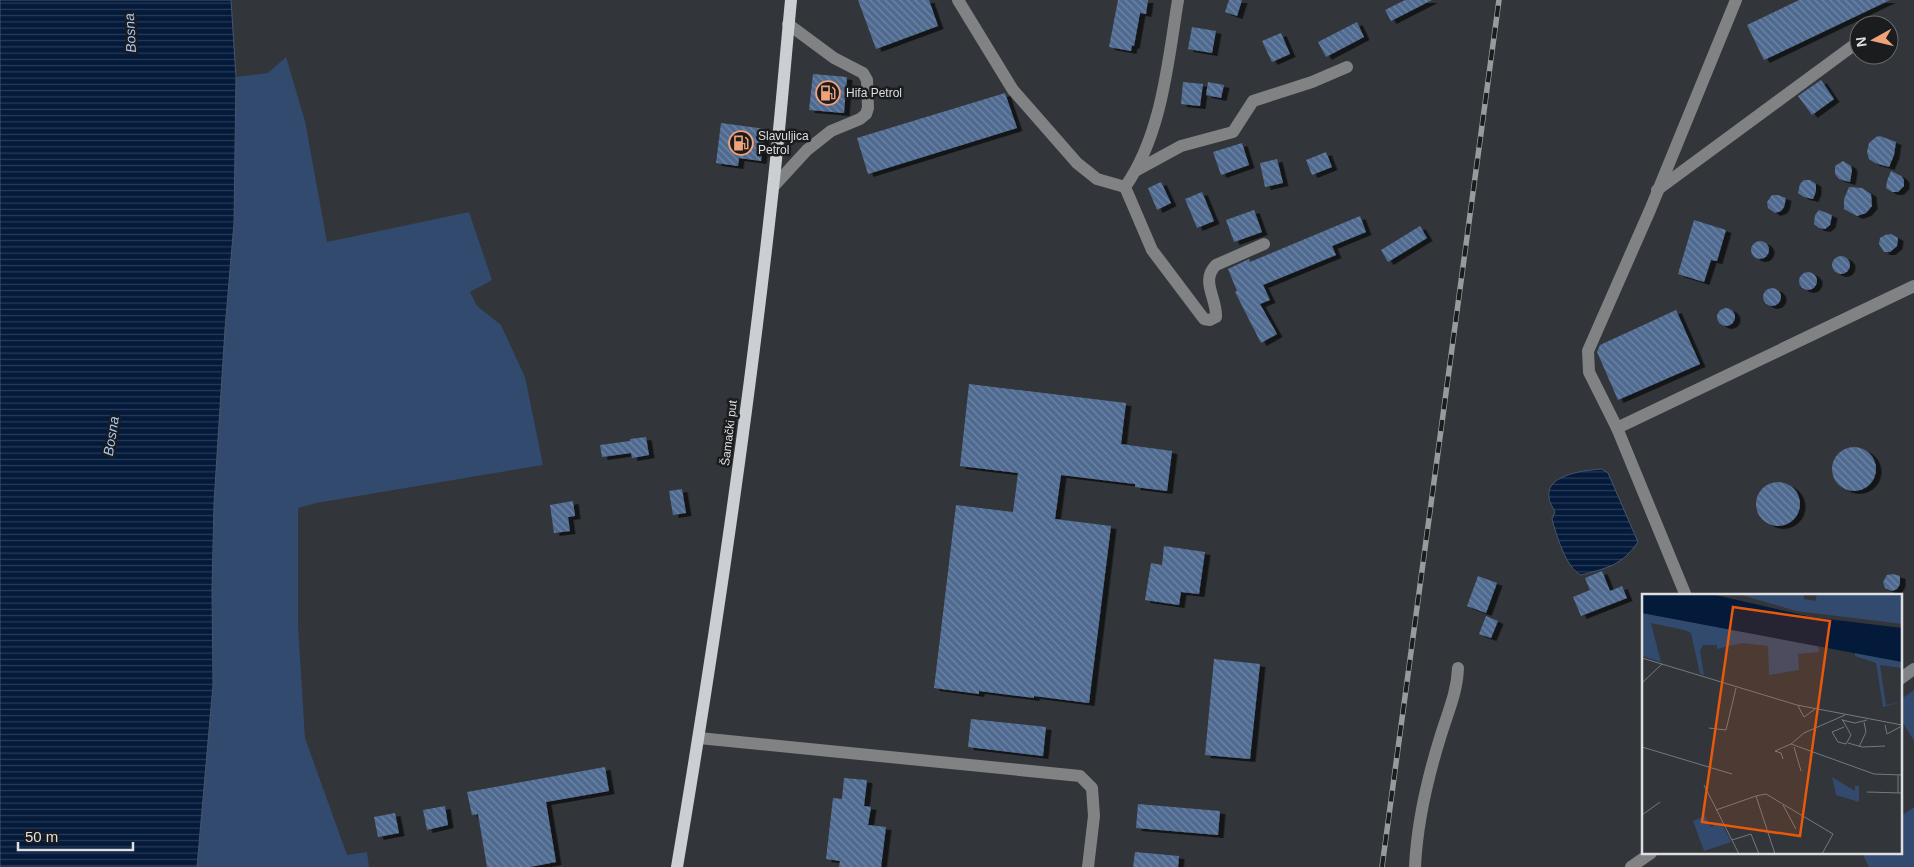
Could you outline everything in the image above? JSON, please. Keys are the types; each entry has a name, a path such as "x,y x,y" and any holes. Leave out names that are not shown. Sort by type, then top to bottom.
{"main road":[{"name":"Šamački put","path":"677,867 737,478 773,186 790,0"}],"street":[{"path":"958,0 1013,90 1077,163 1097,179 1125,187"},
{"path":"1125,187 1137,170 1162,103 1178,0"},
{"path":"1685,594 1617,428 1589,372 1588,351 1650,210 1736,0"},
{"path":"773,186 807,150 831,131 860,119 866,114 868,108 867,80 863,73 834,58 788,24"},
{"path":"1657,190 1849,49"},
{"path":"1137,170 1181,146 1233,132 1253,101 1312,82 1347,67"},
{"path":"1125,187 1152,250 1204,319 1210,320 1216,317 1209,289 1211,270 1216,265 1264,244"},
{"path":"1617,428 1914,286"},
{"path":"1415,867 1416,845 1424,794 1440,738 1458,686 1458,668"},
{"path":"1902,678 1914,669"},
{"path":"698,738 1080,776 1092,788 1094,816 1088,867"},
{"path":"1631,867 1650,854"}],"shaded area":[{"path":"286,57 305,121 327,242 469,212 492,280 470,292 477,306 501,325 525,377 543,465 316,503 298,508 298,626 305,738 347,855 367,852 369,867 197,867 213,685 212,590 214,503 234,223 236,77 268,73"},
{"path":"1914,690 1914,741 1902,721 1902,699"},
{"path":"1914,807 1914,867 1869,867 1862,854 1902,854 1902,816"}],"water":[{"name":"Bosna","path":"0,0 231,0 236,77 234,223 214,503 212,590 213,685 197,867 0,867"},
{"path":"1602,469 1608,473 1638,542 1620,561 1581,575 1566,558 1559,541 1552,519 1555,512 1549,499 1550,489 1553,483 1560,478 1578,472"}],"building":[{"path":"858,0 929,0 938,26 876,49"},
{"path":"1118,0 1148,0 1146,14 1140,13 1134,46 1132,45 1131,51 1109,47"},
{"path":"1229,0 1242,0 1237,16 1225,12"},
{"path":"1405,0 1432,0 1391,21 1385,10"},
{"path":"1799,0 1890,0 1858,15 1849,15 1849,20 1764,60 1747,25"},
{"path":"1357,22 1364,37 1326,57 1318,42"},
{"path":"1192,27 1216,31 1212,53 1188,49"},
{"path":"1281,33 1290,54 1272,62 1262,41"},
{"name":"Hifa Petrol","path":"813,74 847,77 844,113 809,110"},
{"path":"1821,80 1834,99 1812,115 1798,96"},
{"path":"1183,82 1203,84 1200,106 1181,104"},
{"path":"1208,82 1224,85 1221,98 1206,95"},
{"path":"1005,93 1017,128 868,174 857,138"},
{"name":"Slavuljica Petrol","path":"721,123 765,129 761,161 739,158 738,166 716,163"},
{"path":"1880,136 1896,142 1894,155 1889,167 1869,159 1867,152 1869,143"},
{"path":"1242,143 1249,165 1221,175 1213,152"},
{"path":"1326,152 1332,167 1312,175 1306,160"},
{"path":"1277,159 1283,183 1265,187 1260,163"},
{"path":"1843,161 1851,166 1850,182 1839,179 1835,174 1835,166"},
{"path":"1891,171 1901,176 1904,180 1904,186 1898,192 1892,192 1886,188"},
{"path":"1804,180 1810,180 1816,184 1813,199 1798,193 1800,184"},
{"path":"1161,182 1171,203 1157,210 1148,188"},
{"path":"1849,187 1862,188 1871,194 1872,206 1866,213 1857,216 1844,209 1844,199"},
{"path":"1202,192 1214,221 1197,228 1185,199"},
{"path":"1772,195 1786,198 1781,211 1775,213 1768,208 1767,202"},
{"path":"1254,210 1262,232 1234,242 1226,220"},
{"path":"1819,210 1832,215 1830,225 1825,229 1819,228 1814,224 1815,215"},
{"path":"1360,216 1366,232 1332,246 1336,255 1263,285 1270,300 1260,304 1277,334 1261,343 1235,292 1237,291 1228,269 1249,259 1250,262"},
{"path":"1694,220 1726,230 1717,261 1711,260 1704,282 1678,274"},
{"path":"1420,226 1427,238 1388,262 1381,250"},
{"path":"1891,234 1898,238 1897,246 1890,252 1884,252 1879,244 1880,238"},
{"path":"1760,241 1766,244 1769,250 1766,256 1760,259 1754,256 1751,250 1754,244"},
{"path":"1841,256 1847,259 1850,265 1847,271 1841,274 1835,271 1832,265 1835,259"},
{"path":"1808,272 1814,275 1817,281 1814,287 1808,290 1802,287 1799,281 1802,275"},
{"path":"1772,288 1778,291 1781,297 1778,303 1772,306 1766,303 1763,297 1766,291"},
{"path":"1726,308 1732,311 1735,317 1732,323 1726,326 1720,323 1717,317 1720,311"},
{"path":"1676,310 1700,364 1618,400 1597,352 1600,345"},
{"path":"969,384 1126,403 1121,444 1172,451 1167,491 1135,487 1135,484 1061,475 1055,519 1111,526 1089,703 1034,696 1034,698 979,691 979,694 934,688 956,505 1013,512 1018,473 960,466"},
{"path":"646,437 649,455 632,458 631,453 602,457 600,445"},
{"path":"1854,447 1866,451 1872,457 1876,469 1872,481 1866,487 1854,491 1842,487 1836,481 1832,469 1836,457 1842,451"},
{"path":"1778,482 1790,486 1796,492 1800,504 1796,516 1790,522 1778,526 1766,522 1760,516 1756,504 1760,492 1766,486"},
{"path":"682,489 686,513 673,515 669,491"},
{"path":"573,501 575,516 568,517 570,531 554,533 550,505"},
{"path":"1164,546 1205,552 1199,594 1181,592 1179,605 1145,600 1151,563 1162,565"},
{"path":"1602,571 1610,591 1622,586 1627,598 1581,616 1573,597 1590,590 1585,578"},
{"path":"1887,575 1900,576 1900,584 1897,589 1892,591 1885,588 1883,582"},
{"path":"1478,576 1497,583 1486,613 1467,606"},
{"path":"1486,616 1498,621 1491,638 1479,634"},
{"path":"1214,659 1260,664 1250,759 1205,755"},
{"path":"971,719 1046,727 1043,756 968,747"},
{"path":"605,767 609,791 546,802 556,862 530,867 487,867 478,814 472,815 467,792"},
{"path":"844,778 867,780 864,806 871,807 868,825 886,827 881,867 839,867 840,861 826,859 833,798 842,799"},
{"path":"1138,804 1220,811 1218,835 1136,828"},
{"path":"445,806 448,825 427,830 423,810"},
{"path":"395,813 399,833 378,837 374,817"},
{"path":"1135,852 1179,856 1178,867 1133,867"}],"railway":[{"path":"1382,867 1499,0"}],"place":[{"name":"Hifa Petrol","path":"828,93"},
{"name":"Slavuljica Petrol","path":"741,143"}]}
